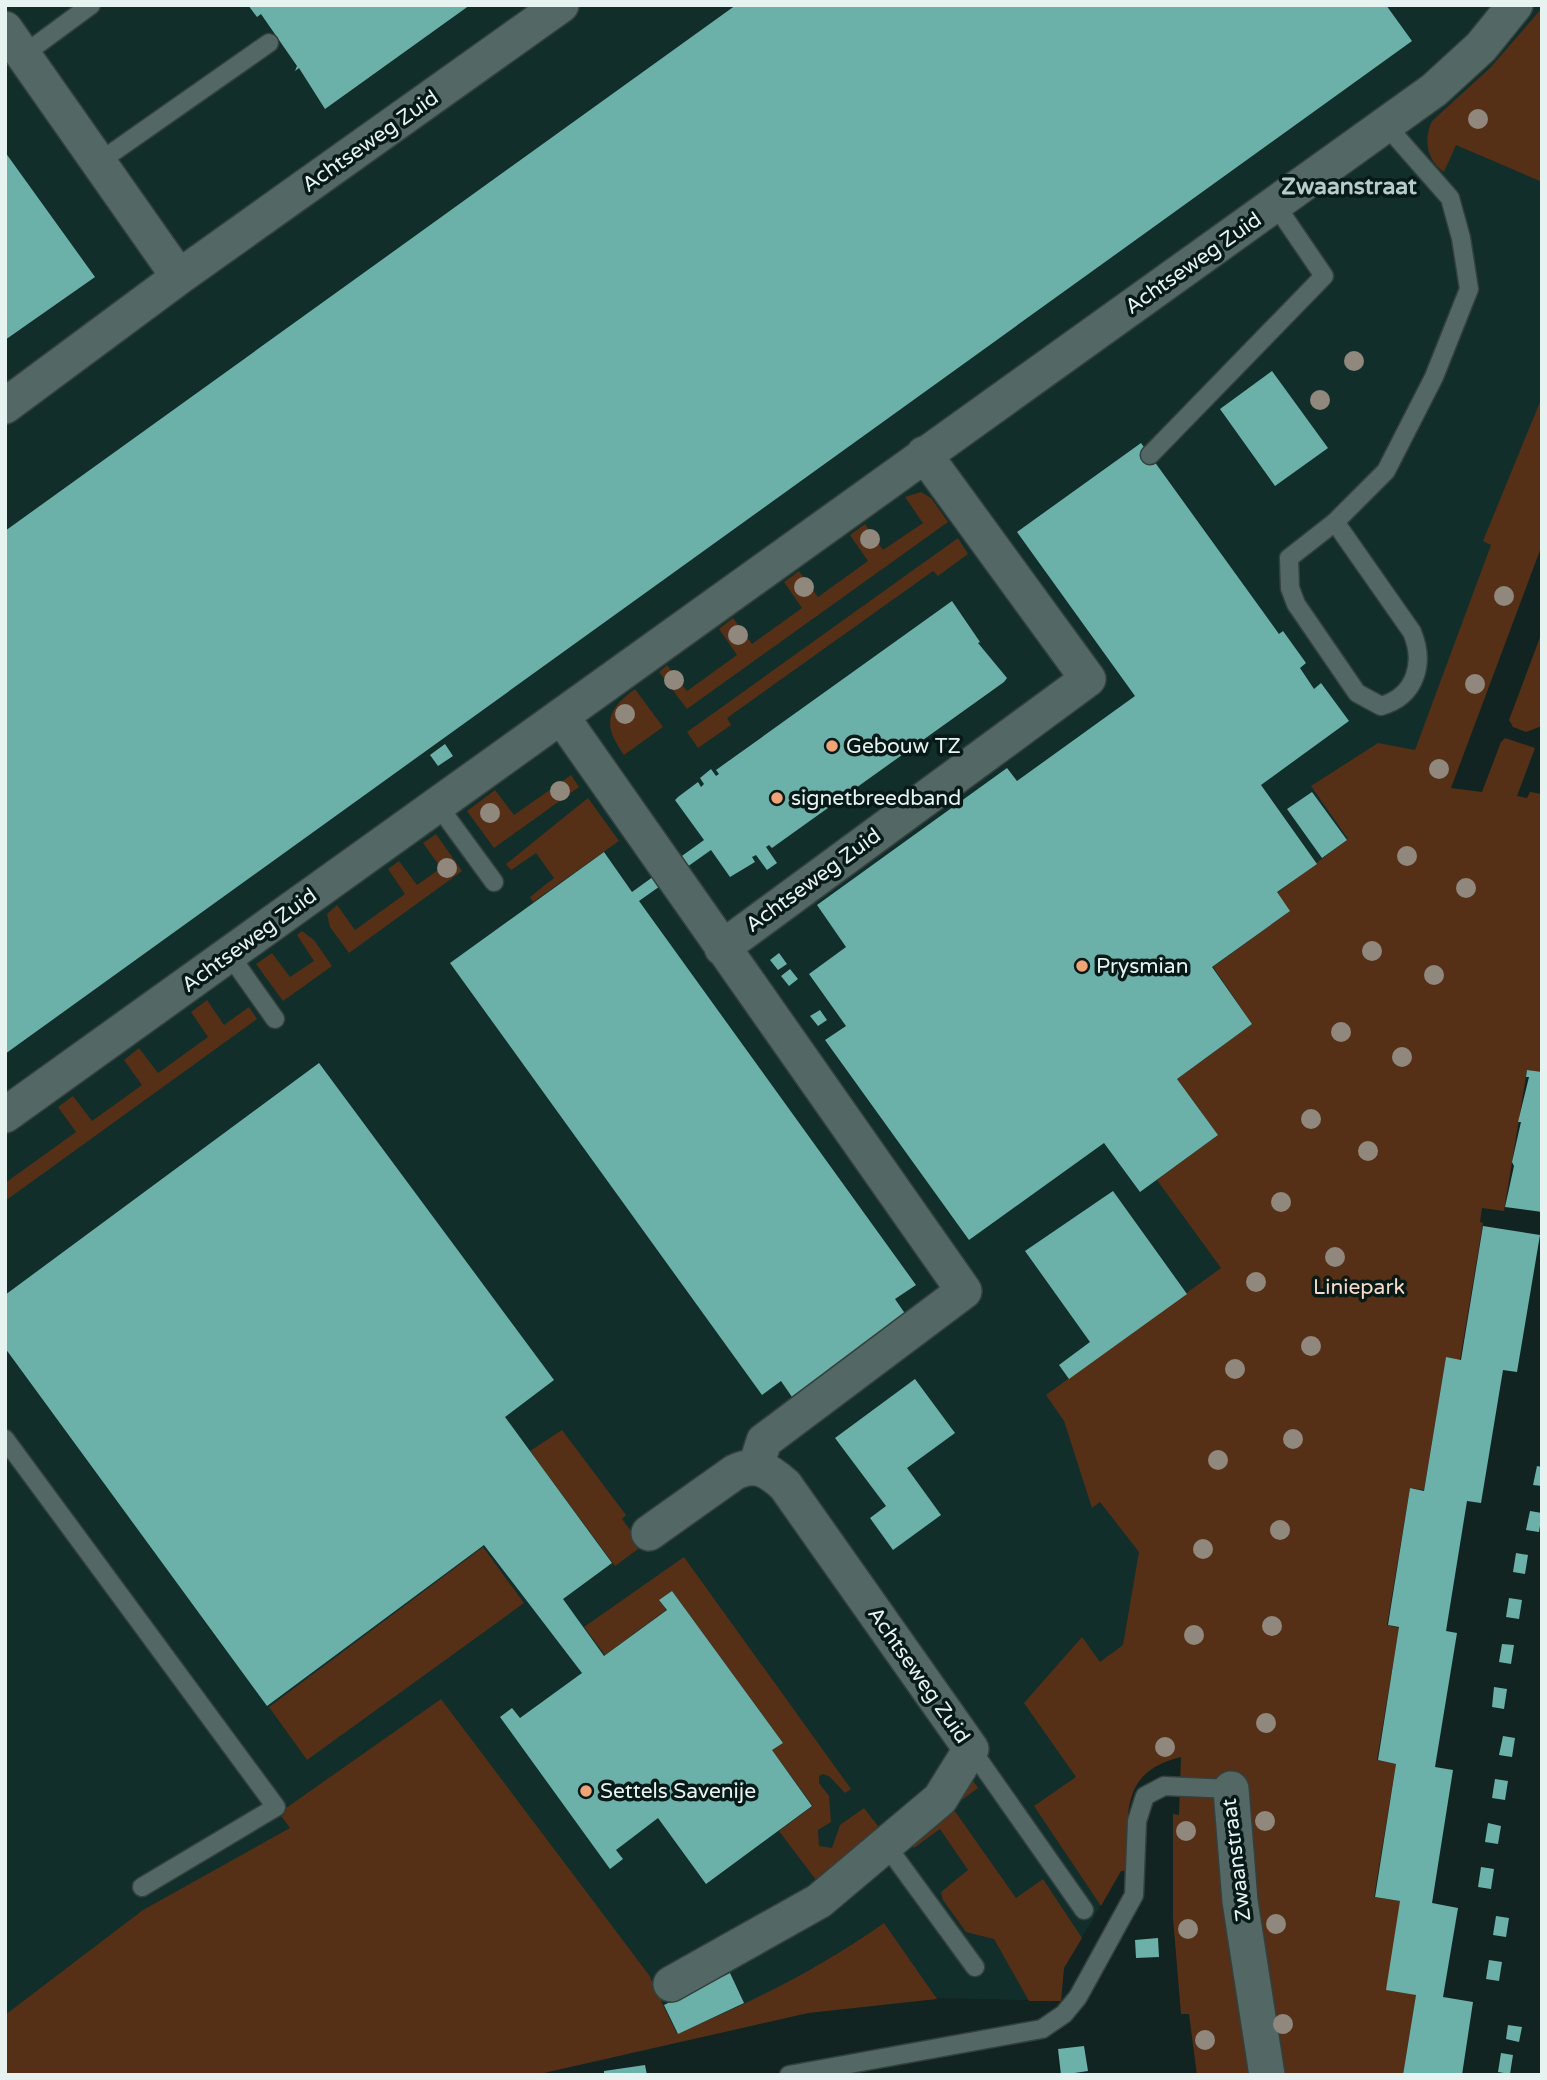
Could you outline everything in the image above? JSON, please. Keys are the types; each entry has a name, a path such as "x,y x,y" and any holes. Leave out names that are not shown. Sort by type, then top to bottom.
{"street":[{"name":"Achtseweg Zuid","path":"5,405 179,277 561,5"},
{"name":"Achtseweg Zuid","path":"5,1115 1385,124 1459,69 1515,5"},
{"path":"11,51 99,162 179,277"},
{"name":"Achtseweg Zuid","path":"722,948 1087,679 924,454"},
{"path":"561,716 964,1291 764,1441 756,1466 734,1472 649,1533"},
{"name":"Achtseweg Zuid","path":"671,1984 819,1901 940,1799 971,1749 785,1485 756,1466"},
{"name":"Zwaanstraat","path":"1231,1789 1242,1912 1267,2075"}],"lane":[{"path":"11,51 91,5"},
{"path":"99,162 269,43"},
{"path":"1335,522 1412,632 1418,649 1419,664 1414,681 1398,698 1381,706 1357,693 1296,604 1290,588 1289,558 1335,522 1386,471 1434,377 1469,289 1461,238 1450,198 1385,124"},
{"path":"1150,456 1324,276 1275,204"},
{"path":"437,804 494,882"},
{"path":"229,954 275,1019"},
{"path":"5,1439 276,1807 142,1887"},
{"path":"971,1749 1084,1910"},
{"name":"Zwaanstraat","path":"789,2075 1042,2029 1063,2014 1078,1997 1134,1895 1138,1821 1145,1796 1164,1786 1231,1789"},
{"path":"886,1845 975,1967"}],"shaded area":[{"path":"5,5 1542,5 1542,412 1465,618 1104,1804 1121,1871 1064,1968 1061,2001 941,1998 857,2005 808,2013 535,2075 5,2075"}],"green space":[{"path":"1542,8 1542,182 1456,145 1444,172 1434,162 1428,149 1432,121 1490,68"},
{"name":"Liniepark","path":"1542,397 1542,545 1451,788 1482,792 1501,742 1505,738 1535,748 1517,796 1527,798 1530,792 1542,794 1542,1072 1527,1070 1504,1211 1482,1208 1480,1222 1483,1223 1460,1360 1446,1357 1424,1490 1410,1488 1387,1625 1399,1628 1377,1760 1396,1764 1374,1897 1400,1901 1416,1995 1403,2075 1197,2075 1189,2014 1181,2014 1173,1918 1173,1814 1179,1815 1181,1757 1160,1764 1136,1786 1128,1816 1126,1871 1121,1871 1101,1906 1034,1806 1076,1777 1024,1703 1082,1637 1100,1662 1123,1645 1139,1552 1100,1502 1092,1508 1064,1421 1046,1395 1221,1268 1157,1180 1218,1135 1177,1079 1252,1024 1213,967 1290,911 1277,893 1348,839 1311,786 1378,743 1415,750 1491,545 1483,541"},
{"path":"921,492 931,498 948,522 687,709 659,672 667,665 687,691 737,655 719,629 733,618 752,644 802,608 784,582 799,571 818,597 868,561 850,535 865,524 883,550 923,523 905,497"},
{"path":"958,538 968,554 938,576 933,571 727,718 731,725 698,748 687,732"},
{"path":"1542,632 1542,726 1526,732 1513,727 1509,720"},
{"path":"635,689 663,727 624,755 613,735 610,719 618,704"},
{"path":"571,775 579,787 494,848 467,811 495,790 514,815"},
{"path":"588,798 619,841 533,902 530,897 554,878 536,853 511,870 506,864"},
{"path":"436,834 462,871 349,953 330,927 327,914 337,905 355,930 405,894 388,869 399,861 417,885 441,868 423,843"},
{"path":"302,931 314,940 332,966 283,1001 256,964 272,953 290,977 314,961 297,935"},
{"path":"207,1000 224,1025 249,1007 257,1019 5,1201 5,1183 76,1132 58,1107 73,1096 92,1121 142,1085 124,1060 139,1048 158,1073 208,1037 191,1012"},
{"path":"562,1430 626,1515 622,1519 642,1546 615,1566 530,1451"},
{"path":"483,1547 524,1603 307,1760 269,1707"},
{"path":"684,1557 851,1789 845,1793 830,1777 823,1774 819,1776 819,1783 829,1796 831,1822 818,1830 819,1846 832,1848 840,1825 864,1808 878,1826 903,1809 819,1884 779,1831 813,1806 772,1750 783,1743 672,1591 659,1600 666,1610 605,1655 584,1627"},
{"path":"441,1699 649,1975 677,2034 784,1984 884,1923 937,1999 808,2013 535,2075 5,2075 5,2015 143,1910 290,1828 279,1813"},
{"path":"971,1778 978,1788 952,1807 1016,1898 1043,1879 1082,1938 1064,1968 1061,2001 1029,2001 994,1939 966,1932 943,1900 941,1892 968,1870 940,1829 914,1848 910,1843"}],"building":[{"path":"248,5 470,5 325,109 299,68 295,71 297,66 261,14 257,17"},
{"path":"736,5 1386,5 1412,41 5,1054 5,531"},
{"path":"5,152 95,277 5,340"},
{"path":"1272,371 1328,448 1275,486 1220,409"},
{"path":"1141,443 1279,634 1283,631 1306,663 1300,668 1314,689 1321,683 1349,721 1261,785 1317,864 1277,892 1290,911 1212,967 1252,1024 1177,1079 1218,1135 1140,1192 1104,1143 969,1240 825,1040 846,1026 809,974 846,947 817,905 1007,768 1017,781 1135,696 1017,532"},
{"path":"952,601 980,642 978,643 1007,678 1004,682 772,848 769,845 766,847 777,863 767,870 756,855 752,857 755,862 730,877 711,850 639,901 916,1285 895,1299 906,1315 792,1397 781,1381 762,1395 450,963 604,852 632,892 704,840 675,800 678,797 698,782 701,787 704,784 700,778 711,769 716,776 719,774 716,770"},
{"path":"445,744 453,756 438,766 430,755"},
{"path":"1312,792 1347,840 1322,858 1287,809"},
{"path":"779,953 787,964 778,970 770,960"},
{"path":"790,969 798,979 789,986 781,976"},
{"path":"820,1010 827,1020 818,1026 810,1016"},
{"path":"319,1063 554,1380 505,1417 612,1563 563,1599 604,1656 667,1610 659,1600 672,1591 783,1743 772,1750 812,1806 706,1884 658,1818 616,1850 623,1859 610,1869 500,1717 512,1708 520,1718 582,1673 484,1545 267,1706 5,1348 5,1295"},
{"path":"1527,1070 1542,1072 1542,1212 1505,1207 1521,1122 1518,1122 1529,1077 1526,1077"},
{"path":"1113,1191 1187,1294 1069,1379 1059,1365 1090,1342 1025,1251"},
{"path":"1483,1226 1540,1235 1517,1372 1503,1370 1481,1503 1467,1501 1446,1631 1457,1633 1435,1767 1453,1770 1432,1903 1458,1908 1443,1997 1473,2002 1462,2075 1403,2075 1416,1995 1386,1990 1400,1901 1375,1897 1396,1764 1378,1760 1399,1627 1388,1625 1410,1488 1424,1491 1446,1357 1461,1360"},
{"path":"915,1379 955,1433 907,1468 941,1515 893,1550 870,1518 886,1506 835,1438"},
{"path":"1537,1466 1542,1467 1542,1486 1533,1485"},
{"path":"1530,1511 1542,1513 1539,1532 1526,1530"},
{"path":"1516,1553 1528,1555 1525,1574 1513,1572"},
{"path":"1509,1598 1522,1600 1519,1619 1506,1617"},
{"path":"1502,1644 1514,1645 1511,1664 1499,1662"},
{"path":"1494,1687 1507,1689 1504,1709 1492,1707"},
{"path":"1503,1736 1515,1738 1512,1757 1499,1755"},
{"path":"1495,1779 1508,1781 1505,1800 1492,1798"},
{"path":"1488,1823 1501,1826 1498,1844 1485,1842"},
{"path":"1481,1867 1494,1869 1491,1889 1478,1887"},
{"path":"1496,1916 1509,1918 1506,1937 1493,1935"},
{"path":"1158,1938 1159,1957 1136,1958 1135,1940"},
{"path":"1489,1960 1502,1962 1499,1981 1486,1979"},
{"path":"730,1973 744,2003 678,2034 664,2005"},
{"path":"1508,2025 1522,2027 1519,2042 1506,2039"},
{"path":"1084,2046 1088,2071 1061,2075 1058,2049"},
{"path":"1501,2053 1513,2055 1510,2074 1498,2072"},
{"path":"645,2065 647,2075 604,2075 604,2071"}],"place":[{"name":"Gebouw TZ","path":"832,746"},
{"name":"signetbreedband","path":"777,798"},
{"name":"Prysmian","path":"1082,966"},
{"name":"Settels Savenije","path":"586,1791"}],"district":[{"name":"Zwaanstraat","path":"1349,186"}]}
